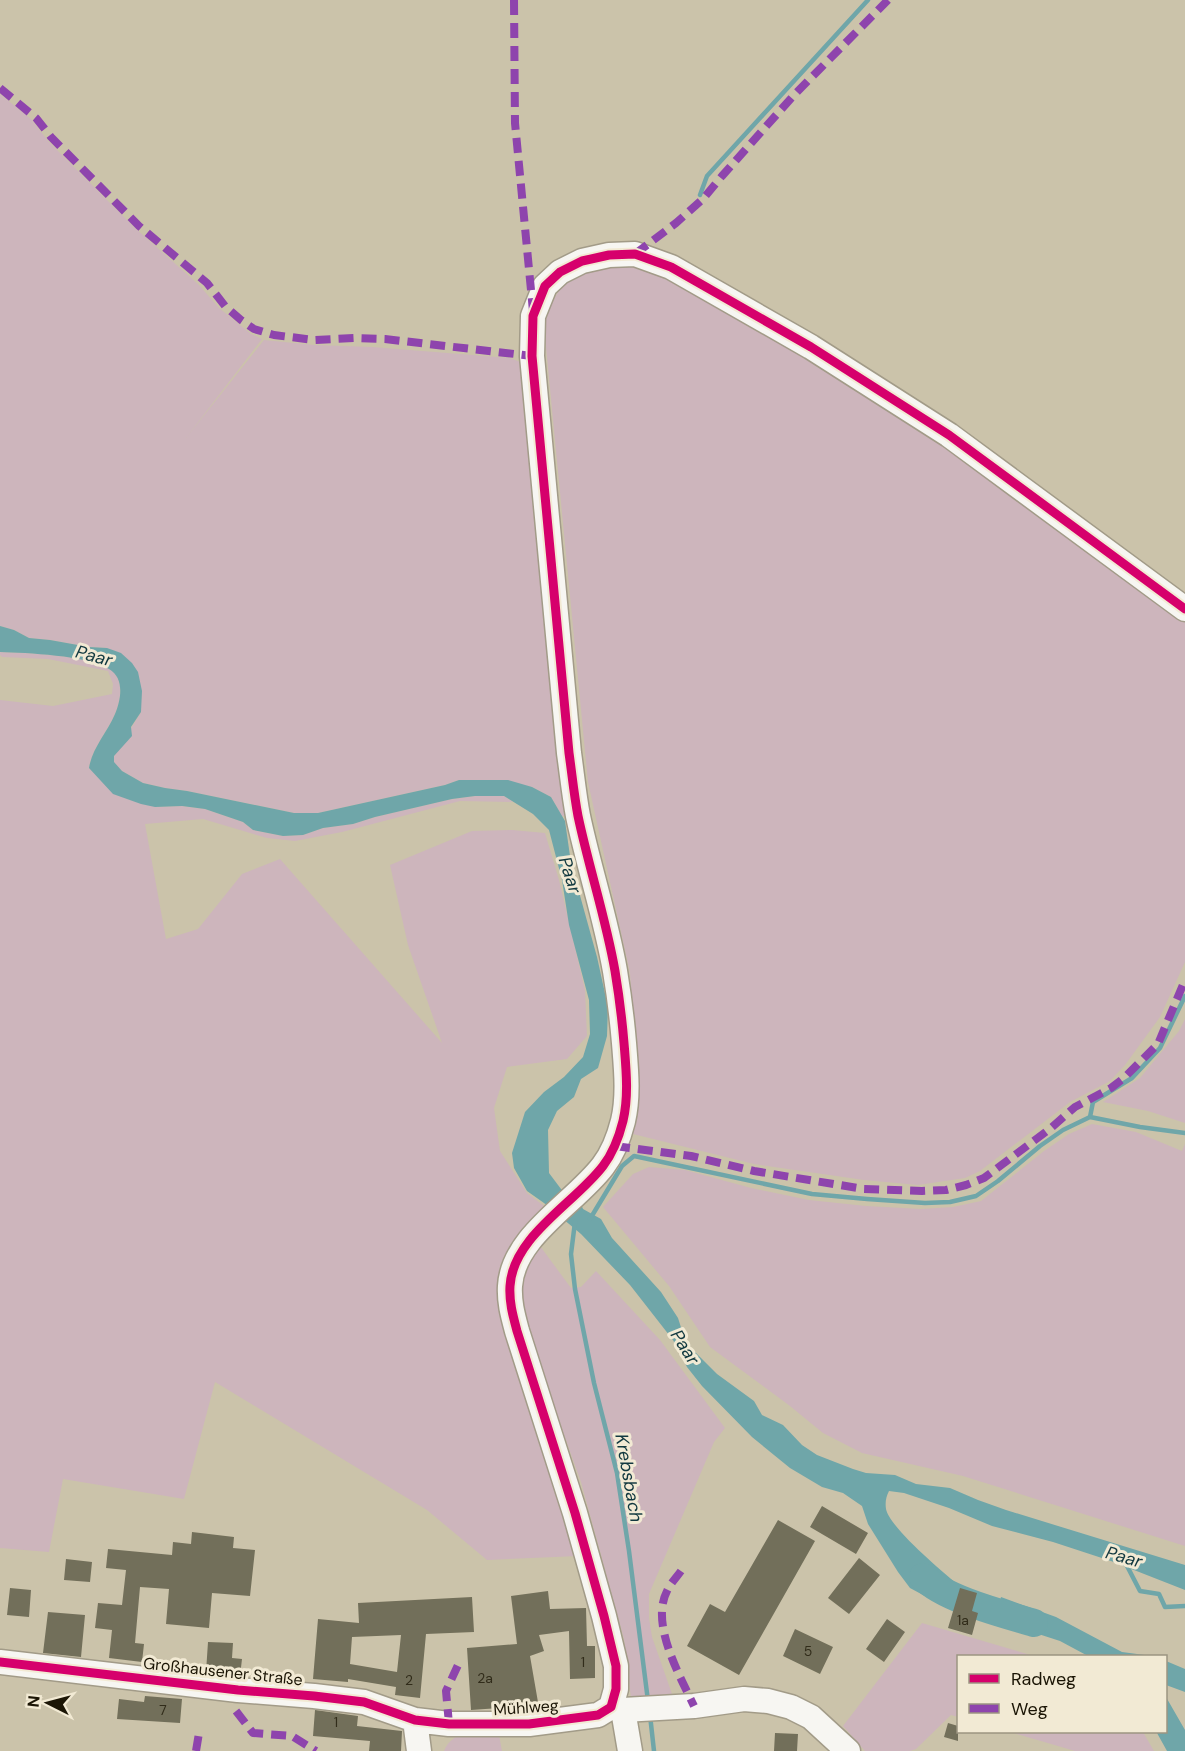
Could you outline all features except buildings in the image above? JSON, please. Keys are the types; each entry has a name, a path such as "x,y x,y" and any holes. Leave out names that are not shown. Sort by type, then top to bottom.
{"street":[{"path":"630,1751 624,1708 616,1689 616,1666 604,1616 575,1513 511,1306 510,1286 513,1270 523,1252 539,1230 604,1166 615,1146 624,1119 626,1064 615,969 578,815 568,753 532,356 533,315 545,286 560,272 582,261 609,255 635,254 671,267 811,347 949,435 1185,609"},
{"name":"Großhausener Straße","path":"0,1662 238,1690 364,1702 416,1720 440,1724"},
{"name":"Mühlweg","path":"440,1724 529,1724 598,1715 624,1708 694,1706 744,1700 768,1701 791,1707 811,1718 848,1751"},
{"path":"416,1720 419,1751"},
{"path":"431,1751 437,1740 440,1724"}],"shaded area":[{"path":"0,94 31,119 48,141 134,227 199,285 219,308 251,334 262,339 186,438 264,340 510,358 528,365 572,816 562,816 551,797 532,787 459,780 318,813 294,813 143,783 122,771 114,763 114,756 141,712 107,648 29,638 0,626"},
{"path":"596,262 643,265 702,289 944,443 1185,616 1185,962 1160,1017 1125,1065 1110,1081 1070,1102 980,1171 965,1178 918,1185 864,1180 754,1164 633,1134 638,1066 630,973 588,782 543,316 564,283"},
{"path":"0,652 72,657 99,664 114,672 120,683 119,702 112,721 96,747 89,768 155,807 182,806 205,809 243,822 253,830 283,836 303,835 323,828 353,824 452,799 504,796 513,802 460,801 342,832 295,841 267,838 203,819 145,824 166,939 198,929 242,874 280,859 442,1043 408,945 390,865 472,831 512,830 545,833 559,880 585,990 587,1036 567,1059 507,1067 494,1108 500,1151 527,1193 548,1209 511,1244 500,1266 497,1296 578,1556 487,1560 427,1510 215,1382 184,1499 63,1479 49,1552 0,1548 0,700 53,706 112,694 113,684 108,671 48,659 2,657"},
{"path":"1185,1019 1185,1123 1148,1111 1103,1102 1140,1078 1179,1031"},
{"path":"1092,1124 1136,1132 1182,1151 1185,1144 1185,1546 963,1476 862,1453 823,1433 710,1347 669,1286 603,1207 633,1174 649,1167 685,1170 751,1188 809,1200 921,1209 953,1207 981,1201 1044,1151 1069,1134"},
{"path":"540,1246 571,1288 581,1287 596,1271 660,1340 725,1428 714,1442 649,1594 652,1637 672,1694 631,1698 624,1639 581,1482 528,1335 520,1298 525,1269"},
{"path":"922,1623 1031,1655 957,1655 957,1717 951,1715 916,1749 865,1751 843,1726"},
{"path":"468,1731 499,1735 502,1751 444,1751 457,1736"},
{"path":"1013,1733 1144,1733 1154,1751 1075,1751"}],"water":[{"path":"0,626 29,638 107,648 121,653 132,663 138,672 142,691 141,712 131,727 132,736 114,756 114,762 122,771 143,783 294,813 318,813 459,780 508,780 532,787 551,797 565,821 571,863 608,1007 607,1036 598,1068 581,1079 574,1097 557,1111 548,1130 549,1173 561,1189 580,1202 583,1209 601,1219 612,1238 661,1292 678,1318 686,1343 717,1374 754,1401 762,1415 783,1425 802,1445 817,1455 866,1473 895,1475 916,1484 950,1488 1006,1510 1185,1565 1185,1590 1111,1561 1053,1542 992,1526 904,1493 889,1491 886,1509 897,1527 958,1585 949,1609 910,1588 868,1524 862,1506 843,1493 822,1487 790,1468 752,1437 702,1386 687,1367 673,1340 630,1285 581,1234 527,1191 514,1168 512,1153 525,1112 583,1057 590,1034 589,1000 569,925 562,880 549,830 533,814 504,796 475,796 452,799 353,824 323,828 303,835 283,836 253,830 243,822 205,809 182,806 155,807 141,804 113,794 89,768 96,747 112,721 119,702 118,678 109,669 86,661 40,654 0,652"},
{"path":"1001,1597 1056,1617 1122,1652 1144,1655 1086,1655 1060,1641 995,1620"},
{"path":"1167,1661 1185,1669 1185,1692 1167,1685"},
{"path":"1167,1699 1185,1730 1185,1751 1167,1751 1157,1733 1167,1733"}],"waterway":[{"path":"700,195 707,176 868,0"},
{"path":"1090,1117 1093,1102 1132,1078 1160,1048 1185,996"},
{"path":"590,1219 622,1166 634,1156 812,1194 925,1203 950,1202 976,1196 1063,1130 1090,1117 1185,1133"},
{"name":"Krebsbach","path":"575,1222 571,1254 575,1289 594,1383 617,1473 648,1701"},
{"path":"1126,1564 1140,1591 1159,1594 1165,1607 1185,1606"},
{"name":"Paar","path":"923,1577 959,1599 1034,1623"},
{"name":"Krebsbach","path":"650,1715 654,1751"}],"marked path":[{"path":"514,0 515,123 533,311"},
{"path":"635,254 703,199 794,95 888,0"},
{"path":"0,88 36,118 51,137 139,226 207,283 225,306 254,329 274,335 314,340 385,339 532,356"},
{"path":"615,1146 691,1156 754,1171 864,1189 922,1191 946,1190 966,1185 984,1178 1075,1107 1111,1088 1124,1078 1158,1044 1185,980"},
{"path":"681,1571 667,1591 662,1619 669,1650 694,1706"},
{"path":"449,1724 446,1691 458,1665"},
{"path":"236,1711 253,1733 292,1736 316,1751"},
{"path":"196,1751 199,1733"}],"cycle path":[{"path":"0,1662 238,1690 364,1702 415,1720 449,1724 529,1724 598,1715 611,1707 616,1689 616,1666 604,1616 575,1513 517,1331 510,1292 514,1268 522,1251 533,1236 591,1180 610,1156 623,1121 626,1092 623,1034 615,971 578,816 569,753 532,356 533,316 545,286 560,272 582,261 609,255 635,254 671,267 811,347 949,435 1185,609"}]}
